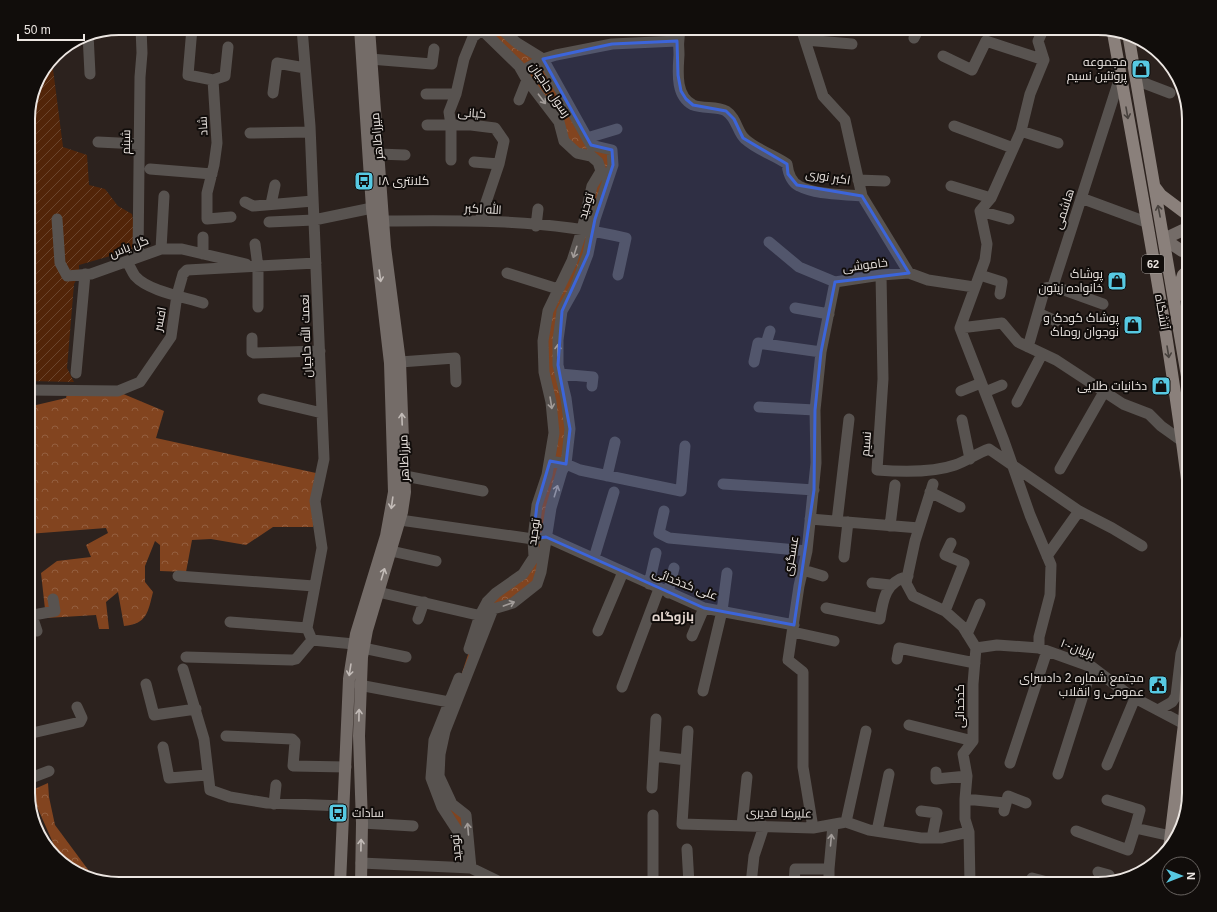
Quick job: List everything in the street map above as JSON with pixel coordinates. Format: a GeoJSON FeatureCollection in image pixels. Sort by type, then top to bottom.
{"type":"FeatureCollection","features":[{"type":"Feature","properties":{"kind":"main road","name":"میرزاطاهر"},"geometry":{"type":"LineString","coordinates":[[360,35],[372,208],[390,363],[394,492],[386,536],[359,646],[362,822],[361,877]]}},
{"type":"Feature","properties":{"kind":"main road","name":"میرزاطاهر"},"geometry":{"type":"LineString","coordinates":[[340,877],[349,679],[391,551],[400,520],[405,492],[400,362],[383,221],[369,35]]}},
{"type":"Feature","properties":{"kind":"main road","name":"آتشگاه"},"geometry":{"type":"LineString","coordinates":[[1114,37],[1182,441]]}},
{"type":"Feature","properties":{"kind":"main road","name":"آتشگاه"},"geometry":{"type":"LineString","coordinates":[[1130,41],[1182,349]]}},
{"type":"Feature","properties":{"kind":"main road"},"geometry":{"type":"LineString","coordinates":[[1154,185],[1161,195],[1182,211]]}},
{"type":"Feature","properties":{"kind":"main road"},"geometry":{"type":"LineString","coordinates":[[1149,240],[1164,239],[1182,230]]}},
{"type":"Feature","properties":{"kind":"main road"},"geometry":{"type":"LineString","coordinates":[[1164,239],[1182,251]]}},
{"type":"Feature","properties":{"kind":"main road"},"geometry":{"type":"LineString","coordinates":[[1174,304],[1177,288],[1182,277]]}},
{"type":"Feature","properties":{"kind":"main road"},"geometry":{"type":"LineString","coordinates":[[1171,835],[1182,741]]}},
{"type":"Feature","properties":{"kind":"main road"},"geometry":{"type":"LineString","coordinates":[[342,822],[353,819],[362,822]]}},
{"type":"Feature","properties":{"kind":"street","name":"شبنم"},"geometry":{"type":"LineString","coordinates":[[138,256],[141,35]]}},
{"type":"Feature","properties":{"kind":"street"},"geometry":{"type":"LineString","coordinates":[[191,35],[188,75],[213,80],[226,76],[228,47]]}},
{"type":"Feature","properties":{"kind":"street","name":"نعمت الله حاجیان"},"geometry":{"type":"LineString","coordinates":[[303,35],[314,201],[324,459],[315,501],[322,548],[314,586],[308,628],[312,640]]}},
{"type":"Feature","properties":{"kind":"street","name":"کیانی"},"geometry":{"type":"LineString","coordinates":[[475,35],[464,59],[456,94],[449,112],[451,125],[471,125],[495,128],[504,141],[499,164],[480,220]]}},
{"type":"Feature","properties":{"kind":"street","name":"رسول حاجیان"},"geometry":{"type":"LineString","coordinates":[[488,35],[524,76],[559,122],[564,141],[577,153],[591,156],[598,162]]}},
{"type":"Feature","properties":{"kind":"street"},"geometry":{"type":"LineString","coordinates":[[499,46],[502,35]]}},
{"type":"Feature","properties":{"kind":"street","name":"رسول حاجیان"},"geometry":{"type":"LineString","coordinates":[[509,35],[543,59],[591,145],[612,150]]}},
{"type":"Feature","properties":{"kind":"street","name":"اکبر نوری"},"geometry":{"type":"LineString","coordinates":[[679,35],[677,41],[679,52],[678,75],[681,91],[686,99],[693,105],[726,111],[734,119],[743,138],[787,164],[788,174],[797,185],[814,190],[862,196]]}},
{"type":"Feature","properties":{"kind":"street"},"geometry":{"type":"LineString","coordinates":[[803,35],[823,96],[845,120],[862,196],[909,273]]}},
{"type":"Feature","properties":{"kind":"street"},"geometry":{"type":"LineString","coordinates":[[980,211],[991,198],[1012,148],[1021,131],[1030,94],[1044,60],[1038,41],[1041,35]]}},
{"type":"Feature","properties":{"kind":"street"},"geometry":{"type":"LineString","coordinates":[[805,40],[852,44]]}},
{"type":"Feature","properties":{"kind":"street"},"geometry":{"type":"LineString","coordinates":[[88,41],[90,74]]}},
{"type":"Feature","properties":{"kind":"street"},"geometry":{"type":"LineString","coordinates":[[519,100],[524,76],[543,59],[612,44],[677,41]]}},
{"type":"Feature","properties":{"kind":"street"},"geometry":{"type":"LineString","coordinates":[[943,56],[972,70],[986,41],[1044,60]]}},
{"type":"Feature","properties":{"kind":"street"},"geometry":{"type":"LineString","coordinates":[[370,59],[432,64],[434,49]]}},
{"type":"Feature","properties":{"kind":"street"},"geometry":{"type":"LineString","coordinates":[[273,93],[277,63],[305,68]]}},
{"type":"Feature","properties":{"kind":"street","name":"هاشمی"},"geometry":{"type":"LineString","coordinates":[[1028,347],[1046,288],[1053,286],[1121,74]]}},
{"type":"Feature","properties":{"kind":"street","name":"شاد"},"geometry":{"type":"LineString","coordinates":[[213,80],[217,143],[207,193],[207,219],[231,217]]}},
{"type":"Feature","properties":{"kind":"street"},"geometry":{"type":"LineString","coordinates":[[1136,80],[1170,92]]}},
{"type":"Feature","properties":{"kind":"street"},"geometry":{"type":"LineString","coordinates":[[426,94],[456,94]]}},
{"type":"Feature","properties":{"kind":"street"},"geometry":{"type":"LineString","coordinates":[[427,125],[451,125],[452,160]]}},
{"type":"Feature","properties":{"kind":"street"},"geometry":{"type":"LineString","coordinates":[[954,126],[1012,148]]}},
{"type":"Feature","properties":{"kind":"street"},"geometry":{"type":"LineString","coordinates":[[587,138],[617,129]]}},
{"type":"Feature","properties":{"kind":"street"},"geometry":{"type":"LineString","coordinates":[[1021,131],[1058,143]]}},
{"type":"Feature","properties":{"kind":"street"},"geometry":{"type":"LineString","coordinates":[[250,133],[310,132]]}},
{"type":"Feature","properties":{"kind":"street"},"geometry":{"type":"LineString","coordinates":[[98,142],[139,144]]}},
{"type":"Feature","properties":{"kind":"street","name":"توحید"},"geometry":{"type":"LineString","coordinates":[[471,868],[464,857],[458,830],[435,777],[434,740],[453,703],[474,637],[496,593],[523,574],[534,557],[537,505],[547,475],[554,433],[551,402],[544,372],[543,341],[548,311],[587,230],[613,165],[612,150]]}},
{"type":"Feature","properties":{"kind":"street"},"geometry":{"type":"LineString","coordinates":[[378,154],[405,155]]}},
{"type":"Feature","properties":{"kind":"street"},"geometry":{"type":"LineString","coordinates":[[474,162],[499,164]]}},
{"type":"Feature","properties":{"kind":"street","name":"توحید"},"geometry":{"type":"LineString","coordinates":[[485,617],[494,609],[514,603],[537,584],[542,566],[551,508],[562,471],[566,464],[570,429],[558,365],[558,340],[562,311],[578,280],[588,254],[587,230],[592,186],[601,171],[598,162]]}},
{"type":"Feature","properties":{"kind":"street"},"geometry":{"type":"LineString","coordinates":[[150,169],[212,174]]}},
{"type":"Feature","properties":{"kind":"street"},"geometry":{"type":"LineString","coordinates":[[858,180],[885,181]]}},
{"type":"Feature","properties":{"kind":"street"},"geometry":{"type":"LineString","coordinates":[[271,204],[275,185]]}},
{"type":"Feature","properties":{"kind":"street"},"geometry":{"type":"LineString","coordinates":[[951,186],[991,198]]}},
{"type":"Feature","properties":{"kind":"street"},"geometry":{"type":"LineString","coordinates":[[161,249],[164,196]]}},
{"type":"Feature","properties":{"kind":"street"},"geometry":{"type":"LineString","coordinates":[[1081,198],[1146,222]]}},
{"type":"Feature","properties":{"kind":"street"},"geometry":{"type":"LineString","coordinates":[[245,202],[253,206],[314,201]]}},
{"type":"Feature","properties":{"kind":"street"},"geometry":{"type":"LineString","coordinates":[[269,222],[314,220],[372,208]]}},
{"type":"Feature","properties":{"kind":"street"},"geometry":{"type":"LineString","coordinates":[[536,226],[538,209]]}},
{"type":"Feature","properties":{"kind":"street"},"geometry":{"type":"LineString","coordinates":[[980,211],[1010,219]]}},
{"type":"Feature","properties":{"kind":"street"},"geometry":{"type":"LineString","coordinates":[[980,211],[987,244],[985,260],[960,328],[1051,565],[1050,595],[1039,636],[1043,650],[1010,763]]}},
{"type":"Feature","properties":{"kind":"street","name":"گل یاس"},"geometry":{"type":"LineString","coordinates":[[57,219],[60,263],[67,276],[85,274],[127,262],[138,256],[161,249],[182,249],[258,267]]}},
{"type":"Feature","properties":{"kind":"street","name":"الله اکبر"},"geometry":{"type":"LineString","coordinates":[[383,221],[480,220],[587,230],[626,238],[618,274]]}},
{"type":"Feature","properties":{"kind":"street"},"geometry":{"type":"LineString","coordinates":[[203,237],[203,254]]}},
{"type":"Feature","properties":{"kind":"street","name":"خاموشی"},"geometry":{"type":"LineString","coordinates":[[769,242],[799,267],[835,282],[881,275],[909,273],[928,280],[974,287]]}},
{"type":"Feature","properties":{"kind":"street"},"geometry":{"type":"LineString","coordinates":[[255,244],[258,267],[258,307]]}},
{"type":"Feature","properties":{"kind":"street"},"geometry":{"type":"LineString","coordinates":[[127,262],[135,276],[141,281],[160,290],[203,303]]}},
{"type":"Feature","properties":{"kind":"street","name":"افسر"},"geometry":{"type":"LineString","coordinates":[[35,390],[118,390],[140,382],[171,336],[177,295],[183,274],[187,270],[316,263]]}},
{"type":"Feature","properties":{"kind":"street"},"geometry":{"type":"LineString","coordinates":[[507,273],[558,289]]}},
{"type":"Feature","properties":{"kind":"street"},"geometry":{"type":"LineString","coordinates":[[76,373],[85,274]]}},
{"type":"Feature","properties":{"kind":"street","name":"نسیم"},"geometry":{"type":"LineString","coordinates":[[881,275],[883,379],[877,470],[897,472],[954,466],[970,459],[979,452],[989,449],[1012,465]]}},
{"type":"Feature","properties":{"kind":"street"},"geometry":{"type":"LineString","coordinates":[[980,275],[1002,282],[1000,294]]}},
{"type":"Feature","properties":{"kind":"street"},"geometry":{"type":"LineString","coordinates":[[564,276],[578,280]]}},
{"type":"Feature","properties":{"kind":"street","name":"عسگری"},"geometry":{"type":"LineString","coordinates":[[812,828],[803,767],[803,672],[788,660],[807,551],[816,463],[815,410],[821,352],[835,282]]}},
{"type":"Feature","properties":{"kind":"street"},"geometry":{"type":"LineString","coordinates":[[1053,286],[1103,304]]}},
{"type":"Feature","properties":{"kind":"street"},"geometry":{"type":"LineString","coordinates":[[1174,304],[1182,308]]}},
{"type":"Feature","properties":{"kind":"street"},"geometry":{"type":"LineString","coordinates":[[795,308],[829,314]]}},
{"type":"Feature","properties":{"kind":"street"},"geometry":{"type":"LineString","coordinates":[[1038,313],[1056,321]]}},
{"type":"Feature","properties":{"kind":"street"},"geometry":{"type":"LineString","coordinates":[[960,328],[1002,323],[1018,342],[1056,360],[1123,404],[1149,414],[1161,426],[1182,441]]}},
{"type":"Feature","properties":{"kind":"street"},"geometry":{"type":"LineString","coordinates":[[766,344],[770,332]]}},
{"type":"Feature","properties":{"kind":"street"},"geometry":{"type":"LineString","coordinates":[[252,338],[252,352],[254,353],[320,351]]}},
{"type":"Feature","properties":{"kind":"street"},"geometry":{"type":"LineString","coordinates":[[754,362],[758,343],[821,352]]}},
{"type":"Feature","properties":{"kind":"street"},"geometry":{"type":"LineString","coordinates":[[1017,402],[1042,354]]}},
{"type":"Feature","properties":{"kind":"street"},"geometry":{"type":"LineString","coordinates":[[400,362],[455,358],[456,382]]}},
{"type":"Feature","properties":{"kind":"street"},"geometry":{"type":"LineString","coordinates":[[560,374],[593,377],[592,386]]}},
{"type":"Feature","properties":{"kind":"street"},"geometry":{"type":"LineString","coordinates":[[961,391],[1002,384]]}},
{"type":"Feature","properties":{"kind":"street"},"geometry":{"type":"LineString","coordinates":[[1060,469],[1104,392]]}},
{"type":"Feature","properties":{"kind":"street"},"geometry":{"type":"LineString","coordinates":[[263,399],[322,413]]}},
{"type":"Feature","properties":{"kind":"street"},"geometry":{"type":"LineString","coordinates":[[759,407],[815,410]]}},
{"type":"Feature","properties":{"kind":"street"},"geometry":{"type":"LineString","coordinates":[[844,557],[842,522],[849,419]]}},
{"type":"Feature","properties":{"kind":"street"},"geometry":{"type":"LineString","coordinates":[[962,420],[970,459]]}},
{"type":"Feature","properties":{"kind":"street"},"geometry":{"type":"LineString","coordinates":[[607,476],[615,442]]}},
{"type":"Feature","properties":{"kind":"street"},"geometry":{"type":"LineString","coordinates":[[550,461],[566,464],[580,470],[681,491],[685,446]]}},
{"type":"Feature","properties":{"kind":"street"},"geometry":{"type":"LineString","coordinates":[[1012,465],[1079,511],[1142,546]]}},
{"type":"Feature","properties":{"kind":"street"},"geometry":{"type":"LineString","coordinates":[[405,476],[483,491]]}},
{"type":"Feature","properties":{"kind":"street"},"geometry":{"type":"LineString","coordinates":[[724,484],[814,490]]}},
{"type":"Feature","properties":{"kind":"street"},"geometry":{"type":"LineString","coordinates":[[890,526],[895,485]]}},
{"type":"Feature","properties":{"kind":"street"},"geometry":{"type":"LineString","coordinates":[[960,507],[932,488],[919,528],[906,583],[913,596],[945,611],[963,627],[976,648]]}},
{"type":"Feature","properties":{"kind":"street"},"geometry":{"type":"LineString","coordinates":[[594,558],[614,492]]}},
{"type":"Feature","properties":{"kind":"street"},"geometry":{"type":"LineString","coordinates":[[664,511],[659,533],[669,538],[807,551]]}},
{"type":"Feature","properties":{"kind":"street"},"geometry":{"type":"LineString","coordinates":[[1047,556],[1079,511]]}},
{"type":"Feature","properties":{"kind":"street"},"geometry":{"type":"LineString","coordinates":[[810,519],[919,528]]}},
{"type":"Feature","properties":{"kind":"street"},"geometry":{"type":"LineString","coordinates":[[400,520],[534,539],[546,537]]}},
{"type":"Feature","properties":{"kind":"street","name":"علی کدخدائی"},"geometry":{"type":"LineString","coordinates":[[546,537],[704,608],[794,629]]}},
{"type":"Feature","properties":{"kind":"street"},"geometry":{"type":"LineString","coordinates":[[945,611],[964,563],[945,555],[950,543]]}},
{"type":"Feature","properties":{"kind":"street"},"geometry":{"type":"LineString","coordinates":[[391,551],[436,561]]}},
{"type":"Feature","properties":{"kind":"street"},"geometry":{"type":"LineString","coordinates":[[656,553],[658,588]]}},
{"type":"Feature","properties":{"kind":"street"},"geometry":{"type":"LineString","coordinates":[[622,687],[658,588],[674,568]]}},
{"type":"Feature","properties":{"kind":"street"},"geometry":{"type":"LineString","coordinates":[[803,570],[823,576]]}},
{"type":"Feature","properties":{"kind":"street"},"geometry":{"type":"LineString","coordinates":[[598,631],[623,572]]}},
{"type":"Feature","properties":{"kind":"street"},"geometry":{"type":"LineString","coordinates":[[703,691],[722,611],[727,572]]}},
{"type":"Feature","properties":{"kind":"street"},"geometry":{"type":"LineString","coordinates":[[178,576],[314,586]]}},
{"type":"Feature","properties":{"kind":"street"},"geometry":{"type":"LineString","coordinates":[[826,608],[880,619],[882,607],[890,585],[897,579],[908,576]]}},
{"type":"Feature","properties":{"kind":"street"},"geometry":{"type":"LineString","coordinates":[[872,584],[890,585]]}},
{"type":"Feature","properties":{"kind":"street"},"geometry":{"type":"LineString","coordinates":[[378,592],[485,617]]}},
{"type":"Feature","properties":{"kind":"street"},"geometry":{"type":"LineString","coordinates":[[35,615],[55,611],[53,599]]}},
{"type":"Feature","properties":{"kind":"street"},"geometry":{"type":"LineString","coordinates":[[418,619],[424,602]]}},
{"type":"Feature","properties":{"kind":"street"},"geometry":{"type":"LineString","coordinates":[[967,634],[980,604]]}},
{"type":"Feature","properties":{"kind":"street"},"geometry":{"type":"LineString","coordinates":[[692,636],[704,608]]}},
{"type":"Feature","properties":{"kind":"street"},"geometry":{"type":"LineString","coordinates":[[230,622],[308,628]]}},
{"type":"Feature","properties":{"kind":"street"},"geometry":{"type":"LineString","coordinates":[[35,627],[37,631]]}},
{"type":"Feature","properties":{"kind":"street"},"geometry":{"type":"LineString","coordinates":[[794,629],[834,640]]}},
{"type":"Feature","properties":{"kind":"street"},"geometry":{"type":"LineString","coordinates":[[186,657],[292,660],[296,659],[312,640],[359,646],[406,657]]}},
{"type":"Feature","properties":{"kind":"street","name":"۱۰-برلیان"},"geometry":{"type":"LineString","coordinates":[[976,648],[997,645],[1043,650],[1092,668],[1129,695],[1182,723]]}},
{"type":"Feature","properties":{"kind":"street"},"geometry":{"type":"LineString","coordinates":[[897,659],[899,648],[975,663]]}},
{"type":"Feature","properties":{"kind":"street","name":"کدخدائی"},"geometry":{"type":"LineString","coordinates":[[970,877],[969,832],[965,819],[967,776],[963,754],[973,741],[973,684],[976,648]]}},
{"type":"Feature","properties":{"kind":"street"},"geometry":{"type":"LineString","coordinates":[[1158,710],[1172,702],[1176,696],[1182,651]]}},
{"type":"Feature","properties":{"kind":"street"},"geometry":{"type":"LineString","coordinates":[[1058,774],[1092,668]]}},
{"type":"Feature","properties":{"kind":"street"},"geometry":{"type":"LineString","coordinates":[[183,670],[204,739],[210,790],[230,796],[274,804],[344,806]]}},
{"type":"Feature","properties":{"kind":"street"},"geometry":{"type":"LineString","coordinates":[[146,684],[154,716],[196,709]]}},
{"type":"Feature","properties":{"kind":"street"},"geometry":{"type":"LineString","coordinates":[[360,685],[453,703]]}},
{"type":"Feature","properties":{"kind":"street"},"geometry":{"type":"LineString","coordinates":[[1107,765],[1135,698]]}},
{"type":"Feature","properties":{"kind":"street"},"geometry":{"type":"LineString","coordinates":[[35,732],[80,722],[82,718],[77,707]]}},
{"type":"Feature","properties":{"kind":"street"},"geometry":{"type":"LineString","coordinates":[[652,788],[656,719]]}},
{"type":"Feature","properties":{"kind":"street"},"geometry":{"type":"LineString","coordinates":[[909,725],[973,741]]}},
{"type":"Feature","properties":{"kind":"street"},"geometry":{"type":"LineString","coordinates":[[654,756],[686,760],[688,730]]}},
{"type":"Feature","properties":{"kind":"street"},"geometry":{"type":"LineString","coordinates":[[846,822],[866,731]]}},
{"type":"Feature","properties":{"kind":"street"},"geometry":{"type":"LineString","coordinates":[[226,736],[294,740],[293,766],[346,767]]}},
{"type":"Feature","properties":{"kind":"street"},"geometry":{"type":"LineString","coordinates":[[163,747],[169,778],[207,774]]}},
{"type":"Feature","properties":{"kind":"street","name":"علیرضا قدیری"},"geometry":{"type":"LineString","coordinates":[[686,760],[682,824],[812,828],[846,822],[857,827],[877,831],[932,838],[941,838],[969,832]]}},
{"type":"Feature","properties":{"kind":"street"},"geometry":{"type":"LineString","coordinates":[[35,776],[49,771]]}},
{"type":"Feature","properties":{"kind":"street"},"geometry":{"type":"LineString","coordinates":[[936,772],[936,779],[967,776]]}},
{"type":"Feature","properties":{"kind":"street"},"geometry":{"type":"LineString","coordinates":[[877,831],[888,774]]}},
{"type":"Feature","properties":{"kind":"street"},"geometry":{"type":"LineString","coordinates":[[742,825],[747,777]]}},
{"type":"Feature","properties":{"kind":"street"},"geometry":{"type":"LineString","coordinates":[[274,804],[276,786]]}},
{"type":"Feature","properties":{"kind":"street"},"geometry":{"type":"LineString","coordinates":[[965,799],[1005,807],[1008,796],[1026,803]]}},
{"type":"Feature","properties":{"kind":"street"},"geometry":{"type":"LineString","coordinates":[[1076,831],[1128,850],[1140,810],[1107,800]]}},
{"type":"Feature","properties":{"kind":"street","name":"توحید"},"geometry":{"type":"LineString","coordinates":[[447,805],[466,815],[471,868]]}},
{"type":"Feature","properties":{"kind":"street"},"geometry":{"type":"LineString","coordinates":[[921,811],[937,813],[932,838]]}},
{"type":"Feature","properties":{"kind":"street"},"geometry":{"type":"LineString","coordinates":[[653,815],[653,877]]}},
{"type":"Feature","properties":{"kind":"street"},"geometry":{"type":"LineString","coordinates":[[362,822],[413,826]]}},
{"type":"Feature","properties":{"kind":"street"},"geometry":{"type":"LineString","coordinates":[[829,877],[833,824]]}},
{"type":"Feature","properties":{"kind":"street"},"geometry":{"type":"LineString","coordinates":[[752,877],[754,856],[764,826]]}},
{"type":"Feature","properties":{"kind":"street"},"geometry":{"type":"LineString","coordinates":[[1135,828],[1170,836]]}},
{"type":"Feature","properties":{"kind":"street"},"geometry":{"type":"LineString","coordinates":[[687,849],[689,877]]}},
{"type":"Feature","properties":{"kind":"street"},"geometry":{"type":"LineString","coordinates":[[361,863],[471,868],[490,877]]}},
{"type":"Feature","properties":{"kind":"street"},"geometry":{"type":"LineString","coordinates":[[794,877],[795,869],[829,869]]}},
{"type":"Feature","properties":{"kind":"street"},"geometry":{"type":"LineString","coordinates":[[1098,872],[1109,876]]}},
{"type":"Feature","properties":{"kind":"highlighted area"},"geometry":{"type":"Polygon","coordinates":[[[677,41],[678,75],[681,91],[686,99],[693,105],[726,111],[734,119],[743,138],[787,164],[788,174],[797,185],[862,196],[909,273],[835,282],[821,352],[815,410],[814,490],[794,625],[704,608],[546,537],[533,539],[537,505],[550,461],[566,464],[570,429],[558,365],[562,311],[588,254],[595,219],[613,165],[612,150],[591,145],[543,59],[612,44],[677,41]]]}},
{"type":"Feature","properties":{"kind":"green space"},"geometry":{"type":"Polygon","coordinates":[[[489,35],[506,35],[516,44],[541,59],[590,146],[610,153],[610,164],[588,249],[578,279],[562,310],[557,335],[557,365],[568,428],[565,462],[551,503],[536,582],[513,601],[493,608],[473,654],[440,746],[438,756],[439,781],[444,792],[464,815],[469,862],[465,856],[460,831],[443,807],[432,778],[435,740],[458,685],[481,615],[497,594],[525,575],[536,557],[535,538],[538,505],[548,475],[556,434],[546,371],[544,341],[549,311],[573,262],[583,231],[593,187],[602,172],[597,158],[577,152],[565,139],[561,122],[517,61],[489,35]]]}},
{"type":"Feature","properties":{"kind":"green space"},"geometry":{"type":"Polygon","coordinates":[[[121,393],[164,411],[156,438],[316,473],[313,527],[273,527],[246,545],[211,539],[192,540],[186,572],[160,571],[160,545],[155,541],[145,566],[145,582],[153,592],[148,611],[138,623],[124,626],[118,592],[106,602],[109,629],[99,629],[96,615],[46,618],[41,573],[57,561],[91,557],[86,545],[108,533],[106,528],[35,533],[35,405],[66,398],[67,394],[121,393]]]}},
{"type":"Feature","properties":{"kind":"green space"},"geometry":{"type":"Polygon","coordinates":[[[48,783],[49,797],[55,825],[90,872],[72,863],[55,846],[36,805],[35,789],[48,783]]]}},
{"type":"Feature","properties":{"kind":"shaded area"},"geometry":{"type":"Polygon","coordinates":[[[51,69],[53,69],[63,147],[87,155],[89,185],[105,189],[118,206],[132,214],[138,248],[79,265],[79,275],[74,284],[67,368],[74,382],[35,381],[35,114],[41,87],[51,69]]]}},
{"type":"Feature","properties":{"kind":"place","name":"مجموعه پروتئین نسیم"},"geometry":{"type":"Point","coordinates":[1141,69]}},
{"type":"Feature","properties":{"kind":"place","name":"کلانتری ۱۸"},"geometry":{"type":"Point","coordinates":[364,181]}},
{"type":"Feature","properties":{"kind":"place","name":"پوشاک خانواده زیتون"},"geometry":{"type":"Point","coordinates":[1117,281]}},
{"type":"Feature","properties":{"kind":"place","name":"پوشاک کودک و نوجوان روماک"},"geometry":{"type":"Point","coordinates":[1133,325]}},
{"type":"Feature","properties":{"kind":"place","name":"دخانیات طلایی"},"geometry":{"type":"Point","coordinates":[1161,386]}},
{"type":"Feature","properties":{"kind":"place","name":"مجتمع شماره 2 دادسرای عمومی و انقلاب"},"geometry":{"type":"Point","coordinates":[1158,685]}},
{"type":"Feature","properties":{"kind":"place","name":"سادات"},"geometry":{"type":"Point","coordinates":[338,813]}},
{"type":"Feature","properties":{"kind":"district","name":"بازوگاه"},"geometry":{"type":"Point","coordinates":[673,616]}}]}
